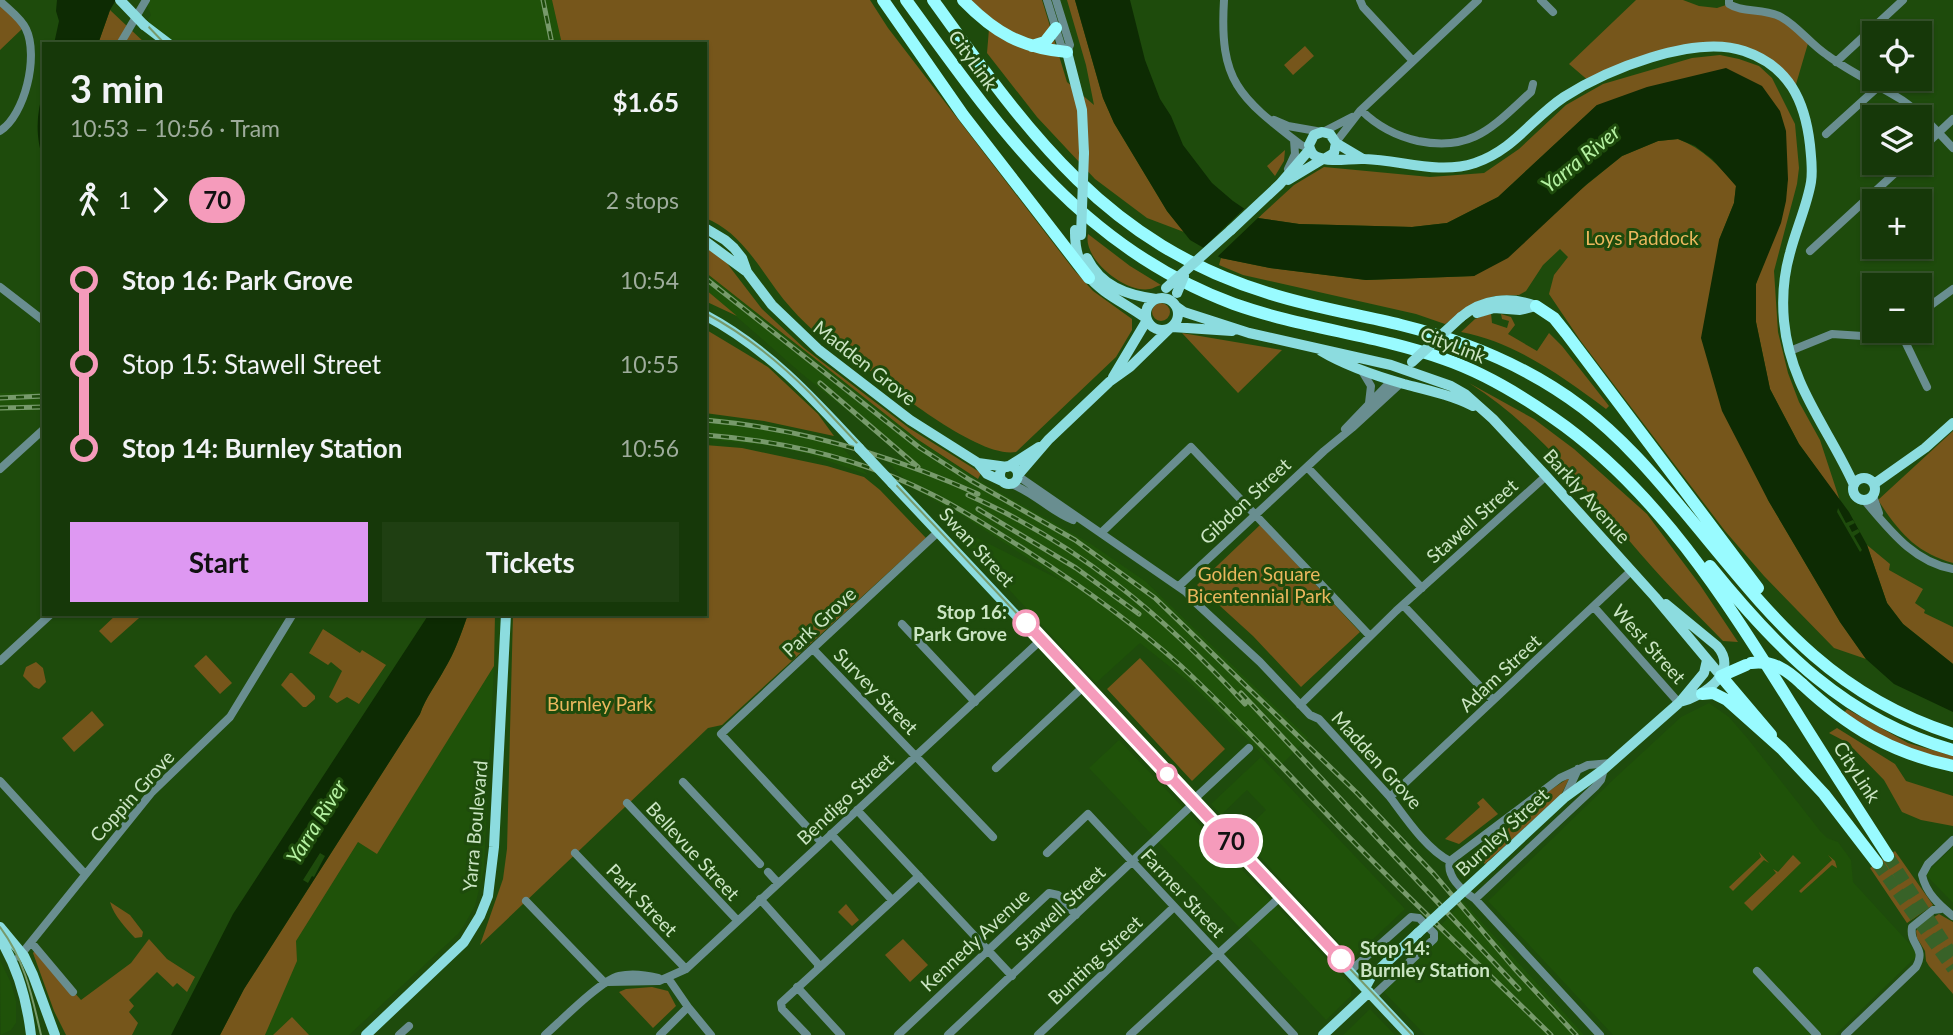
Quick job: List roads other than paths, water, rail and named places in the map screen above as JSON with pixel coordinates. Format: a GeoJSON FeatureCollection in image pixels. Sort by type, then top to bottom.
{"type":"FeatureCollection","features":[{"type":"Feature","properties":{"kind":"highway"},"geometry":{"type":"LineString","coordinates":[[883,0],[963,115],[1090,278]]}},
{"type":"Feature","properties":{"kind":"highway","name":"CityLink"},"geometry":{"type":"LineString","coordinates":[[906,0],[993,120],[1027,158],[1094,223],[1148,263],[1196,288],[1237,305],[1447,360],[1550,415],[1601,455],[1639,492],[1725,600],[1882,860],[1782,749]]}},
{"type":"Feature","properties":{"kind":"highway","name":"CityLink"},"geometry":{"type":"LineString","coordinates":[[933,0],[1021,120],[1052,156],[1114,213],[1167,249],[1231,281],[1293,300],[1457,341],[1513,364],[1548,384],[1584,408],[1628,448],[1798,643],[1834,674],[1881,704],[1911,719],[1953,734]]}},
{"type":"Feature","properties":{"kind":"highway"},"geometry":{"type":"LineString","coordinates":[[963,0],[993,26],[1028,46],[1067,52]]}},
{"type":"Feature","properties":{"kind":"highway"},"geometry":{"type":"LineString","coordinates":[[1028,46],[1045,42],[1056,28]]}},
{"type":"Feature","properties":{"kind":"highway"},"geometry":{"type":"LineString","coordinates":[[1536,306],[1553,318],[1566,333],[1670,468],[1798,643]]}},
{"type":"Feature","properties":{"kind":"highway"},"geometry":{"type":"LineString","coordinates":[[1447,360],[1495,374],[1516,385],[1592,436],[1643,485],[1751,616],[1797,663],[1864,712],[1902,732],[1953,750]]}},
{"type":"Feature","properties":{"kind":"highway"},"geometry":{"type":"LineString","coordinates":[[1782,749],[1723,670],[1749,664],[1765,663],[1777,666],[1863,733],[1900,750],[1953,766]]}},
{"type":"Feature","properties":{"kind":"highway"},"geometry":{"type":"LineString","coordinates":[[1702,694],[1713,693],[1727,700],[1782,749]]}},
{"type":"Feature","properties":{"kind":"main road"},"geometry":{"type":"LineString","coordinates":[[120,0],[144,25],[166,42]]}},
{"type":"Feature","properties":{"kind":"main road"},"geometry":{"type":"LineString","coordinates":[[144,25],[156,42]]}},
{"type":"Feature","properties":{"kind":"main road"},"geometry":{"type":"LineString","coordinates":[[1310,148],[1313,155],[1324,159],[1363,159],[1428,167],[1473,164],[1500,152],[1562,99],[1613,71],[1697,48],[1724,47],[1744,51],[1768,63],[1788,81],[1800,100],[1806,118],[1812,179],[1786,267],[1784,320],[1796,374],[1810,407],[1857,482],[1855,495],[1870,493],[1925,449],[1953,422]]}},
{"type":"Feature","properties":{"kind":"main road"},"geometry":{"type":"LineString","coordinates":[[1067,52],[1082,110],[1078,254],[1090,278],[1103,292],[1147,319],[1156,328],[1249,333]]}},
{"type":"Feature","properties":{"kind":"main road"},"geometry":{"type":"LineString","coordinates":[[1109,382],[1147,319],[1147,309],[1156,299],[1171,291],[1185,274],[1274,189],[1310,148],[1312,137],[1322,132],[1330,134],[1336,142],[1363,159]]}},
{"type":"Feature","properties":{"kind":"main road"},"geometry":{"type":"LineString","coordinates":[[1274,189],[1334,153],[1336,142]]}},
{"type":"Feature","properties":{"kind":"main road","name":"Madden Grove"},"geometry":{"type":"LineString","coordinates":[[707,229],[734,248],[742,258],[747,272]]}},
{"type":"Feature","properties":{"kind":"main road"},"geometry":{"type":"LineString","coordinates":[[1078,233],[1093,269],[1105,282],[1124,292],[1168,299],[1188,313],[1249,333],[1319,350]]}},
{"type":"Feature","properties":{"kind":"main road","name":"Madden Grove"},"geometry":{"type":"LineString","coordinates":[[707,242],[747,272],[781,315],[812,343],[909,420],[978,463],[987,474],[1011,475]]}},
{"type":"Feature","properties":{"kind":"main road"},"geometry":{"type":"LineString","coordinates":[[1011,475],[1171,327],[1178,318],[1171,291]]}},
{"type":"Feature","properties":{"kind":"main road","name":"Gibdon Street"},"geometry":{"type":"LineString","coordinates":[[1397,382],[1464,318],[1518,300],[1536,306]]}},
{"type":"Feature","properties":{"kind":"main road","name":"Swan Street"},"geometry":{"type":"LineString","coordinates":[[707,316],[768,356],[809,394],[1409,1035]]}},
{"type":"Feature","properties":{"kind":"main road","name":"Barkly Avenue"},"geometry":{"type":"LineString","coordinates":[[1319,350],[1412,367],[1461,391],[1493,419],[1546,476],[1705,654],[1707,660]]}},
{"type":"Feature","properties":{"kind":"main road","name":"Barkly Avenue"},"geometry":{"type":"LineString","coordinates":[[1319,350],[1361,370],[1457,399],[1493,419]]}},
{"type":"Feature","properties":{"kind":"main road"},"geometry":{"type":"LineString","coordinates":[[1857,482],[1869,480],[1870,493]]}},
{"type":"Feature","properties":{"kind":"main road","name":"Barkly Avenue"},"geometry":{"type":"LineString","coordinates":[[1655,597],[1717,646],[1722,653],[1723,670]]}},
{"type":"Feature","properties":{"kind":"main road","name":"Yarra Boulevard"},"geometry":{"type":"LineString","coordinates":[[366,1035],[464,942],[480,916],[488,896],[495,848],[506,616]]}},
{"type":"Feature","properties":{"kind":"main road"},"geometry":{"type":"LineString","coordinates":[[1707,660],[1723,670]]}},
{"type":"Feature","properties":{"kind":"main road","name":"Burnley Street"},"geometry":{"type":"LineString","coordinates":[[1323,1035],[1369,992],[1371,977],[1418,933],[1564,798],[1608,766],[1680,702],[1705,672],[1707,660]]}},
{"type":"Feature","properties":{"kind":"main road","name":"Burnley Street"},"geometry":{"type":"LineString","coordinates":[[1680,702],[1702,694],[1723,670]]}},
{"type":"Feature","properties":{"kind":"main road"},"geometry":{"type":"LineString","coordinates":[[0,927],[22,953],[55,1035]]}},
{"type":"Feature","properties":{"kind":"main road"},"geometry":{"type":"LineString","coordinates":[[0,939],[13,963],[27,1009],[31,1035]]}},
{"type":"Feature","properties":{"kind":"street"},"geometry":{"type":"LineString","coordinates":[[121,42],[146,0]]}},
{"type":"Feature","properties":{"kind":"street"},"geometry":{"type":"LineString","coordinates":[[1047,0],[1061,45],[1067,52],[1070,45],[1056,0]]}},
{"type":"Feature","properties":{"kind":"street"},"geometry":{"type":"LineString","coordinates":[[1224,0],[1222,36],[1229,70],[1243,94],[1265,116],[1294,140],[1310,148]]}},
{"type":"Feature","properties":{"kind":"street"},"geometry":{"type":"LineString","coordinates":[[1360,0],[1363,7],[1413,61]]}},
{"type":"Feature","properties":{"kind":"street"},"geometry":{"type":"LineString","coordinates":[[1336,142],[1361,111],[1478,0]]}},
{"type":"Feature","properties":{"kind":"street"},"geometry":{"type":"LineString","coordinates":[[1541,0],[1553,12]]}},
{"type":"Feature","properties":{"kind":"street"},"geometry":{"type":"LineString","coordinates":[[1836,62],[1903,0]]}},
{"type":"Feature","properties":{"kind":"street"},"geometry":{"type":"LineString","coordinates":[[0,1],[26,27],[32,55],[19,109],[9,124],[0,131]]}},
{"type":"Feature","properties":{"kind":"street"},"geometry":{"type":"LineString","coordinates":[[1729,2],[1733,7],[1759,9],[1776,14],[1836,62],[1862,77]]}},
{"type":"Feature","properties":{"kind":"street"},"geometry":{"type":"LineString","coordinates":[[1361,111],[1380,126],[1410,139],[1457,144],[1494,125],[1531,92],[1533,84]]}},
{"type":"Feature","properties":{"kind":"street"},"geometry":{"type":"LineString","coordinates":[[1826,134],[1874,91]]}},
{"type":"Feature","properties":{"kind":"street"},"geometry":{"type":"LineString","coordinates":[[1885,91],[1909,105],[1953,148]]}},
{"type":"Feature","properties":{"kind":"street"},"geometry":{"type":"LineString","coordinates":[[1265,116],[1288,126],[1322,132],[1361,111]]}},
{"type":"Feature","properties":{"kind":"street"},"geometry":{"type":"LineString","coordinates":[[1932,139],[1953,120]]}},
{"type":"Feature","properties":{"kind":"street"},"geometry":{"type":"LineString","coordinates":[[1274,189],[1294,158],[1294,140]]}},
{"type":"Feature","properties":{"kind":"street"},"geometry":{"type":"LineString","coordinates":[[1810,251],[1893,175]]}},
{"type":"Feature","properties":{"kind":"street"},"geometry":{"type":"LineString","coordinates":[[0,287],[42,319]]}},
{"type":"Feature","properties":{"kind":"street"},"geometry":{"type":"LineString","coordinates":[[1932,304],[1953,289]]}},
{"type":"Feature","properties":{"kind":"street"},"geometry":{"type":"LineString","coordinates":[[1790,351],[1832,334],[1862,336]]}},
{"type":"Feature","properties":{"kind":"street"},"geometry":{"type":"LineString","coordinates":[[1906,343],[1927,387]]}},
{"type":"Feature","properties":{"kind":"street"},"geometry":{"type":"LineString","coordinates":[[1361,370],[1371,386],[1369,403]]}},
{"type":"Feature","properties":{"kind":"street","name":"Gibdon Street"},"geometry":{"type":"LineString","coordinates":[[1334,442],[1369,403],[1397,382]]}},
{"type":"Feature","properties":{"kind":"street","name":"Gibdon Street"},"geometry":{"type":"LineString","coordinates":[[1179,586],[1352,428],[1397,382]]}},
{"type":"Feature","properties":{"kind":"street"},"geometry":{"type":"LineString","coordinates":[[0,469],[42,431]]}},
{"type":"Feature","properties":{"kind":"street"},"geometry":{"type":"LineString","coordinates":[[1101,533],[1191,447],[1370,636]]}},
{"type":"Feature","properties":{"kind":"street"},"geometry":{"type":"LineString","coordinates":[[1307,467],[1422,588]]}},
{"type":"Feature","properties":{"kind":"street","name":"Madden Grove"},"geometry":{"type":"LineString","coordinates":[[1011,475],[1027,491],[1060,514],[1101,533],[1179,586],[1243,645],[1310,715],[1322,723],[1391,797],[1399,811],[1433,848],[1450,861],[1448,867],[1451,874],[1600,1035]]}},
{"type":"Feature","properties":{"kind":"street","name":"Stawell Street"},"geometry":{"type":"LineString","coordinates":[[1300,705],[1403,605],[1546,476]]}},
{"type":"Feature","properties":{"kind":"street"},"geometry":{"type":"LineString","coordinates":[[1870,493],[1883,521],[1905,546],[1920,557],[1953,569]]}},
{"type":"Feature","properties":{"kind":"street","name":"Park Grove"},"geometry":{"type":"LineString","coordinates":[[822,843],[721,734],[938,532]]}},
{"type":"Feature","properties":{"kind":"street","name":"Adam Street"},"geometry":{"type":"LineString","coordinates":[[1391,797],[1631,571]]}},
{"type":"Feature","properties":{"kind":"street"},"geometry":{"type":"LineString","coordinates":[[1403,605],[1493,700]]}},
{"type":"Feature","properties":{"kind":"street","name":"West Street"},"geometry":{"type":"LineString","coordinates":[[1594,607],[1680,702]]}},
{"type":"Feature","properties":{"kind":"street"},"geometry":{"type":"LineString","coordinates":[[0,661],[49,616]]}},
{"type":"Feature","properties":{"kind":"street","name":"Coppin Grove"},"geometry":{"type":"LineString","coordinates":[[13,963],[152,792],[230,717],[292,616]]}},
{"type":"Feature","properties":{"kind":"street"},"geometry":{"type":"LineString","coordinates":[[902,624],[975,702]]}},
{"type":"Feature","properties":{"kind":"street","name":"Bendigo Street"},"geometry":{"type":"LineString","coordinates":[[606,983],[650,982],[668,978],[686,969],[1041,640]]}},
{"type":"Feature","properties":{"kind":"street","name":"Survey Street"},"geometry":{"type":"LineString","coordinates":[[813,649],[993,837]]}},
{"type":"Feature","properties":{"kind":"street"},"geometry":{"type":"LineString","coordinates":[[996,768],[1083,687]]}},
{"type":"Feature","properties":{"kind":"street","name":"Stawell Street"},"geometry":{"type":"LineString","coordinates":[[948,1035],[1249,748]]}},
{"type":"Feature","properties":{"kind":"street","name":"Burnley Street"},"geometry":{"type":"LineString","coordinates":[[1450,861],[1556,780],[1590,764],[1608,766],[1596,786],[1475,900]]}},
{"type":"Feature","properties":{"kind":"street"},"geometry":{"type":"LineString","coordinates":[[1564,798],[1579,769]]}},
{"type":"Feature","properties":{"kind":"street"},"geometry":{"type":"LineString","coordinates":[[0,781],[85,874]]}},
{"type":"Feature","properties":{"kind":"street"},"geometry":{"type":"LineString","coordinates":[[683,782],[760,864]]}},
{"type":"Feature","properties":{"kind":"street","name":"Bellevue Street"},"geometry":{"type":"LineString","coordinates":[[627,803],[737,920]]}},
{"type":"Feature","properties":{"kind":"street"},"geometry":{"type":"LineString","coordinates":[[857,810],[1012,976]]}},
{"type":"Feature","properties":{"kind":"street","name":"Farmer Street"},"geometry":{"type":"LineString","coordinates":[[1047,853],[1088,814],[1294,1035]]}},
{"type":"Feature","properties":{"kind":"street"},"geometry":{"type":"LineString","coordinates":[[831,834],[892,900]]}},
{"type":"Feature","properties":{"kind":"street"},"geometry":{"type":"LineString","coordinates":[[1953,840],[1928,864],[1922,875],[1924,883],[1941,909],[1953,916]]}},
{"type":"Feature","properties":{"kind":"street","name":"Park Street"},"geometry":{"type":"LineString","coordinates":[[575,853],[686,969]]}},
{"type":"Feature","properties":{"kind":"street"},"geometry":{"type":"LineString","coordinates":[[768,872],[778,883]]}},
{"type":"Feature","properties":{"kind":"street"},"geometry":{"type":"LineString","coordinates":[[807,1035],[782,1009],[780,1003],[919,876]]}},
{"type":"Feature","properties":{"kind":"street","name":"Kennedy Avenue"},"geometry":{"type":"LineString","coordinates":[[898,1035],[1049,893],[1058,895],[1076,915]]}},
{"type":"Feature","properties":{"kind":"street"},"geometry":{"type":"LineString","coordinates":[[1130,1035],[1280,897]]}},
{"type":"Feature","properties":{"kind":"street"},"geometry":{"type":"LineString","coordinates":[[760,899],[816,960],[818,968]]}},
{"type":"Feature","properties":{"kind":"street"},"geometry":{"type":"LineString","coordinates":[[526,901],[606,983],[545,1035]]}},
{"type":"Feature","properties":{"kind":"street","name":"Bunting Street"},"geometry":{"type":"LineString","coordinates":[[1038,1035],[1174,908]]}},
{"type":"Feature","properties":{"kind":"street"},"geometry":{"type":"LineString","coordinates":[[1845,1035],[1916,967],[1921,956],[1912,937],[1912,928],[1933,910],[1941,909]]}},
{"type":"Feature","properties":{"kind":"street","name":"Burnley Street"},"geometry":{"type":"LineString","coordinates":[[1350,971],[1410,917],[1419,918],[1434,933],[1434,939],[1369,992]]}},
{"type":"Feature","properties":{"kind":"street"},"geometry":{"type":"LineString","coordinates":[[31,942],[73,992]]}},
{"type":"Feature","properties":{"kind":"street"},"geometry":{"type":"LineString","coordinates":[[1757,971],[1817,1035]]}},
{"type":"Feature","properties":{"kind":"street"},"geometry":{"type":"LineString","coordinates":[[668,978],[711,1035]]}},
{"type":"Feature","properties":{"kind":"street"},"geometry":{"type":"LineString","coordinates":[[797,987],[841,1035]]}},
{"type":"Feature","properties":{"kind":"street"},"geometry":{"type":"LineString","coordinates":[[660,1035],[688,1007]]}},
{"type":"Feature","properties":{"kind":"street"},"geometry":{"type":"LineString","coordinates":[[400,1035],[409,1026]]}},
{"type":"Feature","properties":{"kind":"water"},"geometry":{"type":"Polygon","coordinates":[[[57,0],[116,0],[99,42],[54,42],[59,21],[57,0]]]}},
{"type":"Feature","properties":{"kind":"water","name":"Yarra River"},"geometry":{"type":"Polygon","coordinates":[[[1075,0],[1130,0],[1145,60],[1160,99],[1171,116],[1183,145],[1212,183],[1233,201],[1258,218],[1299,224],[1412,227],[1447,223],[1498,197],[1597,105],[1647,87],[1726,68],[1762,86],[1780,111],[1786,131],[1788,179],[1781,223],[1756,284],[1756,322],[1770,389],[1799,444],[1849,512],[1867,545],[1887,603],[1903,624],[1953,664],[1953,712],[1894,684],[1866,659],[1840,622],[1768,500],[1722,411],[1701,338],[1719,240],[1734,203],[1736,186],[1712,159],[1695,146],[1678,139],[1658,141],[1622,156],[1587,184],[1508,258],[1474,276],[1366,280],[1270,268],[1221,258],[1190,240],[1167,211],[1114,123],[1103,98],[1075,0]]]}},
{"type":"Feature","properties":{"kind":"water"},"geometry":{"type":"Polygon","coordinates":[[[42,97],[42,154],[39,144],[39,107],[42,97]]]}},
{"type":"Feature","properties":{"kind":"water","name":"Yarra River"},"geometry":{"type":"Polygon","coordinates":[[[428,616],[467,616],[458,643],[420,714],[244,989],[220,1035],[171,1035],[233,914],[428,616]]]}},
{"type":"Feature","properties":{"kind":"tunnel"},"geometry":{"type":"LineString","coordinates":[[1888,856],[1953,956]]}},
{"type":"Feature","properties":{"kind":"tunnel"},"geometry":{"type":"LineString","coordinates":[[1877,863],[1953,969]]}},
{"type":"Feature","properties":{"kind":"tram line"},"geometry":{"type":"LineString","coordinates":[[123,0],[163,42]]}},
{"type":"Feature","properties":{"kind":"tram line"},"geometry":{"type":"LineString","coordinates":[[707,314],[760,349],[810,393],[1412,1035]]}},
{"type":"Feature","properties":{"kind":"tram line","name":"70"},"geometry":{"type":"LineString","coordinates":[[1026,623],[1341,959]]}},
{"type":"Feature","properties":{"kind":"tram line"},"geometry":{"type":"LineString","coordinates":[[0,927],[22,965],[41,1035]]}},
{"type":"Feature","properties":{"kind":"railway"},"geometry":{"type":"LineString","coordinates":[[543,0],[552,42]]}},
{"type":"Feature","properties":{"kind":"railway"},"geometry":{"type":"LineString","coordinates":[[707,280],[920,448],[1075,540],[1155,598],[1357,793],[1434,874],[1514,968],[1576,1035]]}},
{"type":"Feature","properties":{"kind":"railway"},"geometry":{"type":"LineString","coordinates":[[820,383],[918,467]]}},
{"type":"Feature","properties":{"kind":"railway"},"geometry":{"type":"LineString","coordinates":[[0,398],[42,396]]}},
{"type":"Feature","properties":{"kind":"railway"},"geometry":{"type":"LineString","coordinates":[[0,408],[42,407]]}},
{"type":"Feature","properties":{"kind":"railway"},"geometry":{"type":"LineString","coordinates":[[707,420],[775,430],[844,446],[913,468],[978,494]]}},
{"type":"Feature","properties":{"kind":"railway"},"geometry":{"type":"LineString","coordinates":[[707,435],[821,453],[904,481],[967,514],[1087,591],[1144,635],[1202,686],[1370,859],[1551,1035]]}},
{"type":"Feature","properties":{"kind":"railway"},"geometry":{"type":"LineString","coordinates":[[968,495],[1046,536],[1117,585],[1183,641],[1245,704]]}},
{"type":"Feature","properties":{"kind":"railway"},"geometry":{"type":"LineString","coordinates":[[978,509],[1076,568],[1139,614]]}},
{"type":"Feature","properties":{"kind":"railway"},"geometry":{"type":"LineString","coordinates":[[1241,693],[1519,989]]}},
{"type":"Feature","properties":{"kind":"place","name":"Stop 16: Park Grove"},"geometry":{"type":"Point","coordinates":[1026,623]}},
{"type":"Feature","properties":{"kind":"place","name":"Stop 14: Burnley Station"},"geometry":{"type":"Point","coordinates":[1341,959]}},
{"type":"Feature","properties":{"kind":"park label","name":"Loys Paddock"},"geometry":{"type":"Point","coordinates":[1642,238]}},
{"type":"Feature","properties":{"kind":"park label","name":"Golden Square Bicentennial Park"},"geometry":{"type":"Point","coordinates":[1259,585]}},
{"type":"Feature","properties":{"kind":"park label","name":"Burnley Park"},"geometry":{"type":"Point","coordinates":[600,704]}}]}
